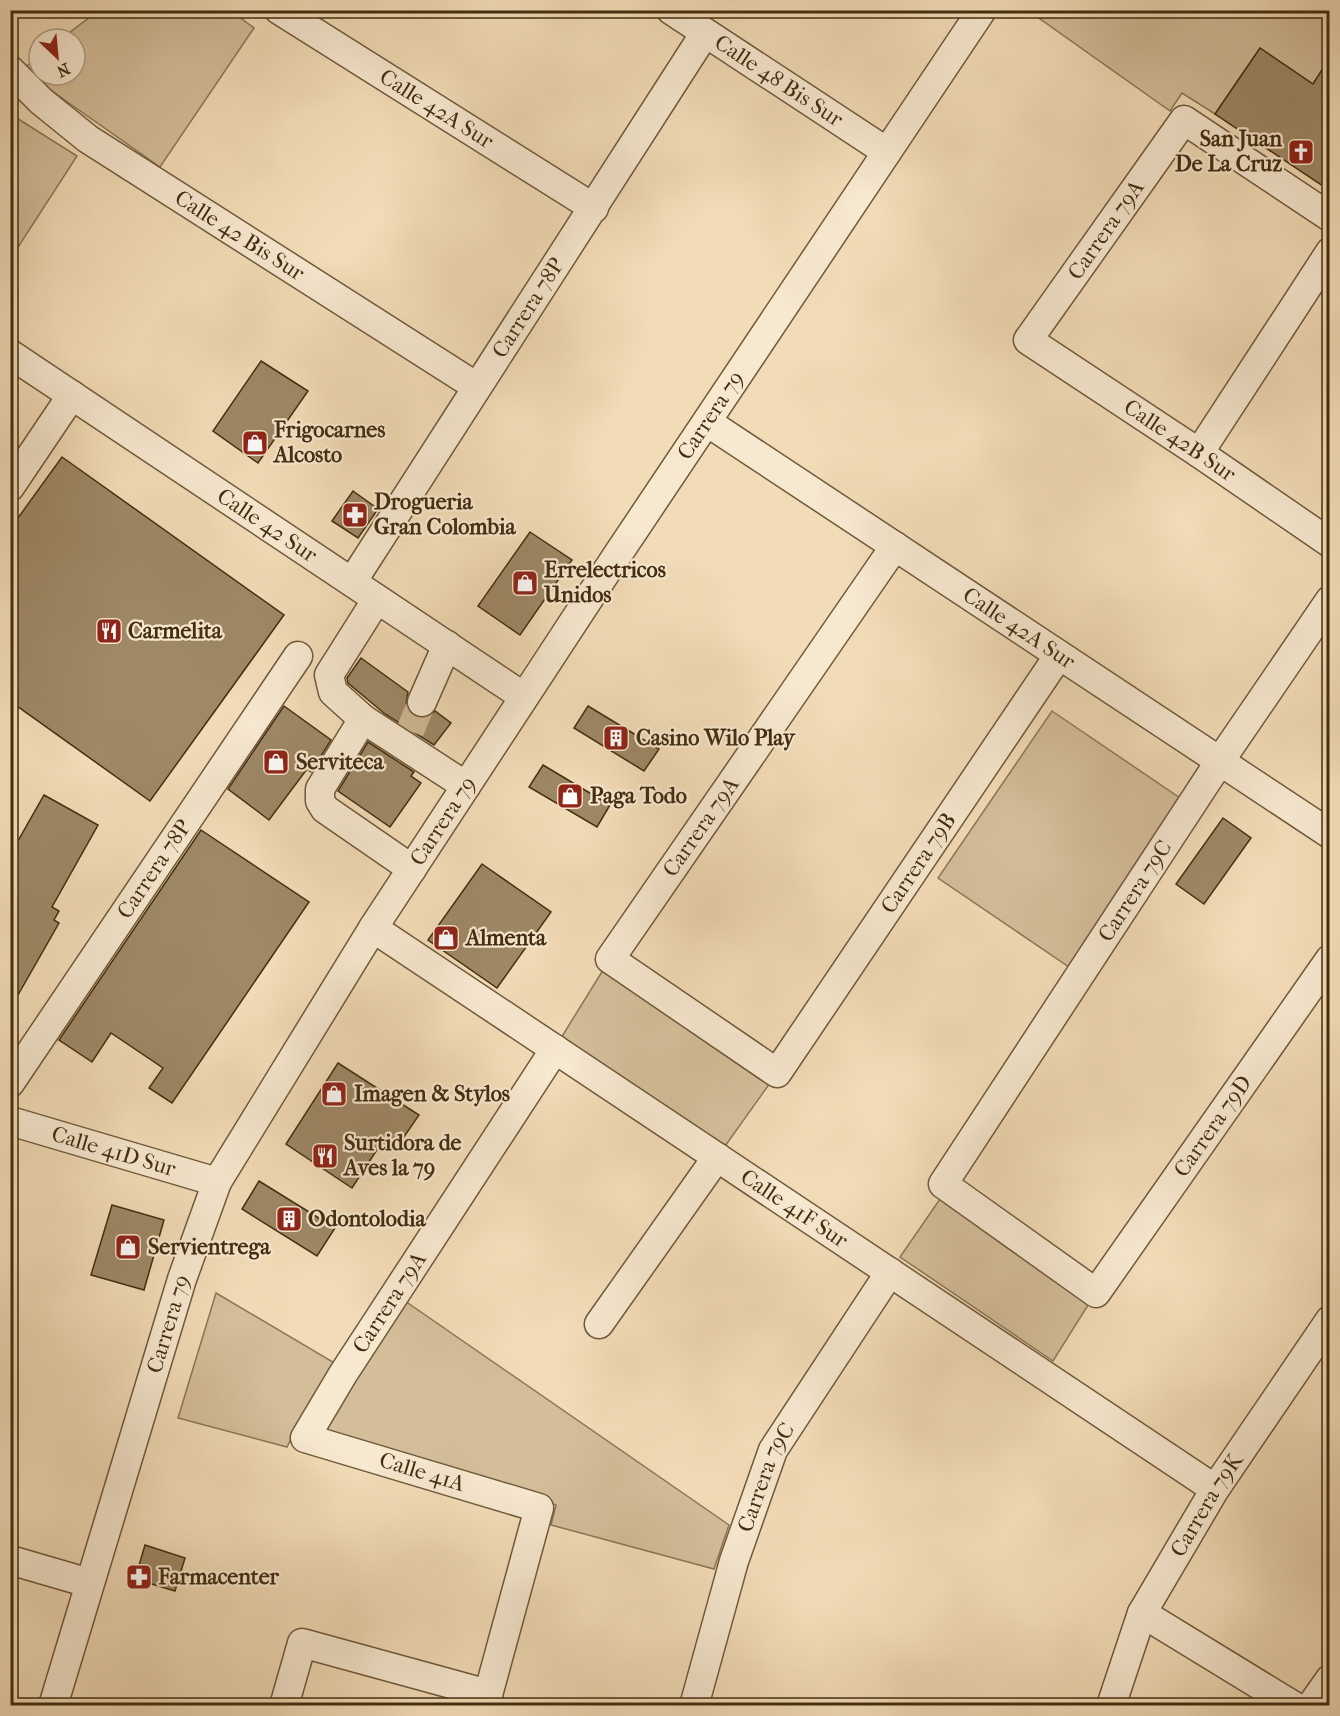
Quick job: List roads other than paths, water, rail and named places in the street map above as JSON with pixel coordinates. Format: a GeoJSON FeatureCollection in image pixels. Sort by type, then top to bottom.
{"type":"FeatureCollection","features":[{"type":"Feature","properties":{"kind":"street","name":"Calle 42A Sur"},"geometry":{"type":"LineString","coordinates":[[279,10],[594,208]]}},
{"type":"Feature","properties":{"kind":"street","name":"Calle 48 Bis Sur"},"geometry":{"type":"LineString","coordinates":[[670,10],[887,152]]}},
{"type":"Feature","properties":{"kind":"street","name":"Carrera 79"},"geometry":{"type":"LineString","coordinates":[[53,1706],[182,1279],[217,1182],[373,928],[524,697],[982,10]]}},
{"type":"Feature","properties":{"kind":"street","name":"Carrera 78P"},"geometry":{"type":"LineString","coordinates":[[352,582],[705,33]]}},
{"type":"Feature","properties":{"kind":"street","name":"Calle 42 Bis Sur"},"geometry":{"type":"LineString","coordinates":[[10,70],[33,94],[88,139],[477,387]]}},
{"type":"Feature","properties":{"kind":"street","name":"Carrera 79A"},"geometry":{"type":"LineString","coordinates":[[1028,340],[1184,120],[1329,217]]}},
{"type":"Feature","properties":{"kind":"street"},"geometry":{"type":"LineString","coordinates":[[1199,453],[1329,252]]}},
{"type":"Feature","properties":{"kind":"street","name":"Calle 42B Sur"},"geometry":{"type":"LineString","coordinates":[[1028,340],[1199,453],[1329,543]]}},
{"type":"Feature","properties":{"kind":"street","name":"Calle 42 Sur"},"geometry":{"type":"LineString","coordinates":[[10,354],[524,697]]}},
{"type":"Feature","properties":{"kind":"street"},"geometry":{"type":"LineString","coordinates":[[10,487],[72,395]]}},
{"type":"Feature","properties":{"kind":"street","name":"Calle 42A Sur"},"geometry":{"type":"LineString","coordinates":[[707,422],[1329,834]]}},
{"type":"Feature","properties":{"kind":"street","name":"Carrera 79A"},"geometry":{"type":"LineString","coordinates":[[777,1073],[610,959],[896,546]]}},
{"type":"Feature","properties":{"kind":"street"},"geometry":{"type":"LineString","coordinates":[[377,599],[329,675],[329,685],[333,692],[363,719],[407,739],[466,786]]}},
{"type":"Feature","properties":{"kind":"street","name":"Carrera 79C"},"geometry":{"type":"LineString","coordinates":[[1096,1293],[943,1184],[1220,761],[1329,600]]}},
{"type":"Feature","properties":{"kind":"street"},"geometry":{"type":"LineString","coordinates":[[422,702],[447,645]]}},
{"type":"Feature","properties":{"kind":"street","name":"Carrera 79B"},"geometry":{"type":"LineString","coordinates":[[777,1073],[1059,655]]}},
{"type":"Feature","properties":{"kind":"street","name":"Carrera 78P"},"geometry":{"type":"LineString","coordinates":[[10,1083],[298,656]]}},
{"type":"Feature","properties":{"kind":"street"},"geometry":{"type":"LineString","coordinates":[[363,719],[320,789],[320,801],[325,809],[412,869]]}},
{"type":"Feature","properties":{"kind":"street","name":"Calle 41F Sur"},"geometry":{"type":"LineString","coordinates":[[373,928],[1215,1489]]}},
{"type":"Feature","properties":{"kind":"street","name":"Carrera 79D"},"geometry":{"type":"LineString","coordinates":[[1096,1293],[1329,959]]}},
{"type":"Feature","properties":{"kind":"street","name":"Carrera 79A"},"geometry":{"type":"LineString","coordinates":[[305,1438],[343,1374],[555,1049]]}},
{"type":"Feature","properties":{"kind":"street","name":"Calle 41D Sur"},"geometry":{"type":"LineString","coordinates":[[10,1121],[217,1182]]}},
{"type":"Feature","properties":{"kind":"street"},"geometry":{"type":"LineString","coordinates":[[599,1324],[717,1157]]}},
{"type":"Feature","properties":{"kind":"street","name":"Carrera 79C"},"geometry":{"type":"LineString","coordinates":[[694,1706],[734,1561],[773,1450],[890,1272]]}},
{"type":"Feature","properties":{"kind":"street","name":"Carrera 79K"},"geometry":{"type":"LineString","coordinates":[[1111,1706],[1142,1613],[1215,1489],[1329,1320]]}},
{"type":"Feature","properties":{"kind":"street","name":"Calle 41A"},"geometry":{"type":"LineString","coordinates":[[305,1438],[539,1508],[486,1700]]}},
{"type":"Feature","properties":{"kind":"street"},"geometry":{"type":"LineString","coordinates":[[10,1560],[89,1583]]}},
{"type":"Feature","properties":{"kind":"street"},"geometry":{"type":"LineString","coordinates":[[1142,1613],[1294,1706]]}},
{"type":"Feature","properties":{"kind":"street"},"geometry":{"type":"LineString","coordinates":[[284,1706],[302,1643],[486,1700]]}},
{"type":"Feature","properties":{"kind":"street"},"geometry":{"type":"LineString","coordinates":[[1311,1706],[1329,1679]]}},
{"type":"Feature","properties":{"kind":"tunnel"},"geometry":{"type":"LineString","coordinates":[[410,731],[422,702]]}},
{"type":"Feature","properties":{"kind":"place","name":"San Juan De La Cruz"},"geometry":{"type":"Point","coordinates":[1301,152]}},
{"type":"Feature","properties":{"kind":"place","name":"Frigocarnes Alcosto"},"geometry":{"type":"Point","coordinates":[255,443]}},
{"type":"Feature","properties":{"kind":"place","name":"Drogueria Gran Colombia"},"geometry":{"type":"Point","coordinates":[355,515]}},
{"type":"Feature","properties":{"kind":"place","name":"Errelectricos Unidos"},"geometry":{"type":"Point","coordinates":[525,583]}},
{"type":"Feature","properties":{"kind":"place","name":"Carmelita"},"geometry":{"type":"Point","coordinates":[109,631]}},
{"type":"Feature","properties":{"kind":"place","name":"Casino Wilo Play"},"geometry":{"type":"Point","coordinates":[616,738]}},
{"type":"Feature","properties":{"kind":"place","name":"Serviteca"},"geometry":{"type":"Point","coordinates":[276,762]}},
{"type":"Feature","properties":{"kind":"place","name":"Paga Todo"},"geometry":{"type":"Point","coordinates":[570,796]}},
{"type":"Feature","properties":{"kind":"place","name":"Almenta"},"geometry":{"type":"Point","coordinates":[446,938]}},
{"type":"Feature","properties":{"kind":"place","name":"Imagen & Stylos"},"geometry":{"type":"Point","coordinates":[334,1094]}},
{"type":"Feature","properties":{"kind":"place","name":"Surtidora de Aves la 79"},"geometry":{"type":"Point","coordinates":[325,1156]}},
{"type":"Feature","properties":{"kind":"place","name":"Odontolodia"},"geometry":{"type":"Point","coordinates":[289,1219]}},
{"type":"Feature","properties":{"kind":"place","name":"Servientrega"},"geometry":{"type":"Point","coordinates":[128,1247]}},
{"type":"Feature","properties":{"kind":"place","name":"Farmacenter"},"geometry":{"type":"Point","coordinates":[139,1577]}}]}
